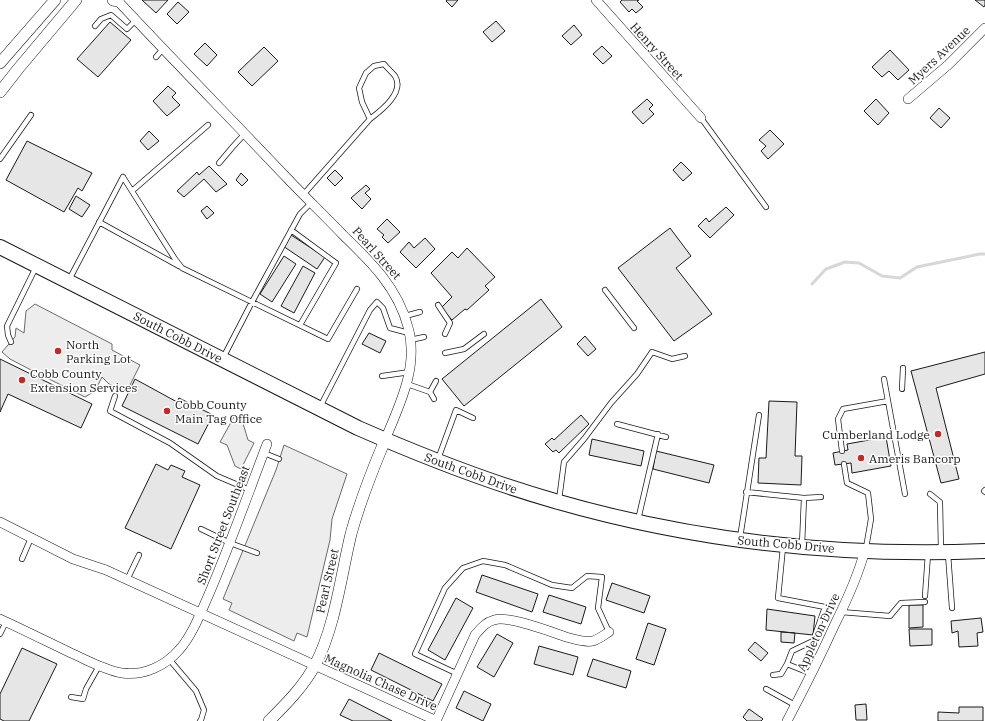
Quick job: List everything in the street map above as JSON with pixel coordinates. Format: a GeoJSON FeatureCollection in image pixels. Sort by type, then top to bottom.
{"type":"FeatureCollection","features":[{"type":"Feature","properties":{"kind":"main road","name":"South Cobb Drive"},"geometry":{"type":"LineString","coordinates":[[0,247],[222,360],[385,440],[462,471],[558,502],[684,532],[783,545],[866,550],[939,552],[985,551]]}},
{"type":"Feature","properties":{"kind":"street"},"geometry":{"type":"LineString","coordinates":[[0,63],[55,0]]}},
{"type":"Feature","properties":{"kind":"street"},"geometry":{"type":"LineString","coordinates":[[0,92],[31,52],[75,2],[86,0]]}},
{"type":"Feature","properties":{"kind":"street","name":"Pearl Street"},"geometry":{"type":"LineString","coordinates":[[116,0],[303,195],[379,271],[396,295],[405,316],[410,337],[411,361],[407,384],[358,508],[323,647],[315,666],[298,690],[269,721]]}},
{"type":"Feature","properties":{"kind":"street","name":"Henry Street"},"geometry":{"type":"LineString","coordinates":[[596,0],[701,118]]}},
{"type":"Feature","properties":{"kind":"street","name":"Myers Avenue"},"geometry":{"type":"LineString","coordinates":[[908,99],[948,65],[985,28]]}},
{"type":"Feature","properties":{"kind":"street","name":"Short Street Southeast"},"geometry":{"type":"LineString","coordinates":[[3,621],[99,666],[122,673],[150,670],[162,665],[180,650],[200,613],[230,543],[266,449]]}},
{"type":"Feature","properties":{"kind":"street","name":"Magnolia Chase Drive"},"geometry":{"type":"LineString","coordinates":[[0,522],[73,559],[106,570],[437,721]]}},
{"type":"Feature","properties":{"kind":"street","name":"Appleton Drive"},"geometry":{"type":"LineString","coordinates":[[787,721],[812,674],[841,612],[858,575],[866,550]]}},
{"type":"Feature","properties":{"kind":"street"},"geometry":{"type":"LineString","coordinates":[[437,721],[475,635],[481,627],[495,619],[509,620],[584,641],[593,641],[609,632]]}},
{"type":"Feature","properties":{"kind":"lane"},"geometry":{"type":"LineString","coordinates":[[95,26],[101,20],[111,15],[127,29],[136,20]]}},
{"type":"Feature","properties":{"kind":"lane"},"geometry":{"type":"LineString","coordinates":[[156,57],[164,49]]}},
{"type":"Feature","properties":{"kind":"lane"},"geometry":{"type":"LineString","coordinates":[[303,195],[370,119],[379,112],[397,93],[398,85],[395,76],[384,64],[374,66],[366,73],[359,88],[362,102],[370,119]]}},
{"type":"Feature","properties":{"kind":"lane"},"geometry":{"type":"LineString","coordinates":[[0,159],[31,115]]}},
{"type":"Feature","properties":{"kind":"lane"},"geometry":{"type":"LineString","coordinates":[[701,118],[766,207]]}},
{"type":"Feature","properties":{"kind":"lane"},"geometry":{"type":"LineString","coordinates":[[132,191],[208,125]]}},
{"type":"Feature","properties":{"kind":"lane"},"geometry":{"type":"LineString","coordinates":[[219,163],[235,143],[245,134]]}},
{"type":"Feature","properties":{"kind":"lane"},"geometry":{"type":"LineString","coordinates":[[68,282],[123,177],[182,268]]}},
{"type":"Feature","properties":{"kind":"lane"},"geometry":{"type":"LineString","coordinates":[[222,360],[300,214],[311,203]]}},
{"type":"Feature","properties":{"kind":"lane"},"geometry":{"type":"LineString","coordinates":[[99,222],[182,268],[328,339],[357,289]]}},
{"type":"Feature","properties":{"kind":"lane"},"geometry":{"type":"LineString","coordinates":[[291,230],[336,263],[300,325]]}},
{"type":"Feature","properties":{"kind":"lane"},"geometry":{"type":"LineString","coordinates":[[11,342],[8,338],[7,328],[36,266]]}},
{"type":"Feature","properties":{"kind":"lane"},"geometry":{"type":"LineString","coordinates":[[605,290],[634,328]]}},
{"type":"Feature","properties":{"kind":"lane"},"geometry":{"type":"LineString","coordinates":[[319,408],[370,310],[377,302],[383,308],[390,328],[410,337],[424,337]]}},
{"type":"Feature","properties":{"kind":"lane"},"geometry":{"type":"LineString","coordinates":[[438,305],[450,324],[445,334]]}},
{"type":"Feature","properties":{"kind":"lane"},"geometry":{"type":"LineString","coordinates":[[405,316],[420,312]]}},
{"type":"Feature","properties":{"kind":"lane"},"geometry":{"type":"LineString","coordinates":[[444,353],[464,350],[484,334]]}},
{"type":"Feature","properties":{"kind":"lane"},"geometry":{"type":"LineString","coordinates":[[558,502],[564,462],[584,439],[611,403],[637,374],[652,352],[672,359],[685,356]]}},
{"type":"Feature","properties":{"kind":"lane"},"geometry":{"type":"LineString","coordinates":[[902,389],[903,368]]}},
{"type":"Feature","properties":{"kind":"lane"},"geometry":{"type":"LineString","coordinates":[[382,376],[410,372]]}},
{"type":"Feature","properties":{"kind":"lane"},"geometry":{"type":"LineString","coordinates":[[884,379],[905,494]]}},
{"type":"Feature","properties":{"kind":"lane"},"geometry":{"type":"LineString","coordinates":[[430,392],[436,381]]}},
{"type":"Feature","properties":{"kind":"lane"},"geometry":{"type":"LineString","coordinates":[[407,384],[430,392],[434,399]]}},
{"type":"Feature","properties":{"kind":"lane"},"geometry":{"type":"LineString","coordinates":[[115,396],[110,411],[170,443],[217,476],[250,490]]}},
{"type":"Feature","properties":{"kind":"lane"},"geometry":{"type":"LineString","coordinates":[[842,451],[838,419],[843,409],[888,401]]}},
{"type":"Feature","properties":{"kind":"lane"},"geometry":{"type":"LineString","coordinates":[[437,461],[456,410],[473,418]]}},
{"type":"Feature","properties":{"kind":"lane"},"geometry":{"type":"LineString","coordinates":[[740,540],[746,492],[759,415]]}},
{"type":"Feature","properties":{"kind":"lane"},"geometry":{"type":"LineString","coordinates":[[617,424],[666,437]]}},
{"type":"Feature","properties":{"kind":"lane"},"geometry":{"type":"LineString","coordinates":[[637,522],[658,434]]}},
{"type":"Feature","properties":{"kind":"lane"},"geometry":{"type":"LineString","coordinates":[[266,449],[279,459]]}},
{"type":"Feature","properties":{"kind":"lane"},"geometry":{"type":"LineString","coordinates":[[844,464],[848,483],[868,493],[871,519],[866,550]]}},
{"type":"Feature","properties":{"kind":"lane"},"geometry":{"type":"LineString","coordinates":[[746,492],[804,498],[821,497]]}},
{"type":"Feature","properties":{"kind":"lane"},"geometry":{"type":"LineString","coordinates":[[930,494],[940,502],[939,552],[952,608]]}},
{"type":"Feature","properties":{"kind":"lane"},"geometry":{"type":"LineString","coordinates":[[802,547],[804,498]]}},
{"type":"Feature","properties":{"kind":"lane"},"geometry":{"type":"LineString","coordinates":[[201,529],[230,543],[257,553]]}},
{"type":"Feature","properties":{"kind":"lane"},"geometry":{"type":"LineString","coordinates":[[22,559],[31,538]]}},
{"type":"Feature","properties":{"kind":"lane"},"geometry":{"type":"LineString","coordinates":[[773,675],[781,674],[792,651],[813,642],[825,606],[778,598],[783,545]]}},
{"type":"Feature","properties":{"kind":"lane"},"geometry":{"type":"LineString","coordinates":[[925,596],[939,552]]}},
{"type":"Feature","properties":{"kind":"lane"},"geometry":{"type":"LineString","coordinates":[[127,580],[138,555]]}},
{"type":"Feature","properties":{"kind":"lane"},"geometry":{"type":"LineString","coordinates":[[458,674],[416,654],[445,588],[463,568],[483,561],[505,564],[552,585],[572,588],[587,576],[602,577],[598,608],[609,632]]}},
{"type":"Feature","properties":{"kind":"lane"},"geometry":{"type":"LineString","coordinates":[[841,612],[890,616],[901,602],[925,602]]}},
{"type":"Feature","properties":{"kind":"lane"},"geometry":{"type":"LineString","coordinates":[[0,634],[3,621]]}},
{"type":"Feature","properties":{"kind":"lane"},"geometry":{"type":"LineString","coordinates":[[169,659],[196,691],[204,710],[202,720],[200,721]]}},
{"type":"Feature","properties":{"kind":"lane"},"geometry":{"type":"LineString","coordinates":[[787,664],[812,674]]}},
{"type":"Feature","properties":{"kind":"lane"},"geometry":{"type":"LineString","coordinates":[[71,697],[83,699],[86,690],[99,666]]}},
{"type":"Feature","properties":{"kind":"lane"},"geometry":{"type":"LineString","coordinates":[[766,689],[795,705]]}},
{"type":"Feature","properties":{"kind":"shaded area","name":"North Parking Lot"},"geometry":{"type":"Polygon","coordinates":[[[35,304],[112,344],[112,350],[140,365],[127,391],[109,384],[102,377],[95,391],[85,397],[10,359],[2,352],[15,337],[16,328],[24,333],[26,311],[35,304]]]}},
{"type":"Feature","properties":{"kind":"shaded area"},"geometry":{"type":"Polygon","coordinates":[[[235,415],[242,420],[248,440],[254,443],[241,469],[235,466],[227,445],[220,442],[235,415]]]}},
{"type":"Feature","properties":{"kind":"shaded area"},"geometry":{"type":"Polygon","coordinates":[[[284,445],[347,474],[332,519],[330,540],[307,637],[297,633],[294,641],[229,610],[232,603],[223,599],[276,470],[284,445]]]}},
{"type":"Feature","properties":{"kind":"building"},"geometry":{"type":"Polygon","coordinates":[[[142,0],[168,0],[156,13],[142,0]]]}},
{"type":"Feature","properties":{"kind":"building"},"geometry":{"type":"Polygon","coordinates":[[[458,0],[452,7],[446,1],[458,0]]]}},
{"type":"Feature","properties":{"kind":"building"},"geometry":{"type":"Polygon","coordinates":[[[622,0],[639,0],[637,1],[643,7],[636,13],[632,9],[629,12],[620,2],[622,0]]]}},
{"type":"Feature","properties":{"kind":"building"},"geometry":{"type":"Polygon","coordinates":[[[975,0],[985,0],[984,7],[975,0]]]}},
{"type":"Feature","properties":{"kind":"building"},"geometry":{"type":"Polygon","coordinates":[[[178,2],[189,12],[177,24],[167,14],[178,2]]]}},
{"type":"Feature","properties":{"kind":"building"},"geometry":{"type":"Polygon","coordinates":[[[496,21],[505,31],[492,42],[483,32],[496,21]]]}},
{"type":"Feature","properties":{"kind":"building"},"geometry":{"type":"Polygon","coordinates":[[[110,22],[131,40],[98,77],[77,59],[110,22]]]}},
{"type":"Feature","properties":{"kind":"building"},"geometry":{"type":"Polygon","coordinates":[[[574,25],[582,35],[571,45],[562,36],[574,25]]]}},
{"type":"Feature","properties":{"kind":"building"},"geometry":{"type":"Polygon","coordinates":[[[205,43],[217,55],[207,66],[194,54],[205,43]]]}},
{"type":"Feature","properties":{"kind":"building"},"geometry":{"type":"Polygon","coordinates":[[[602,46],[612,56],[603,64],[593,54],[602,46]]]}},
{"type":"Feature","properties":{"kind":"building"},"geometry":{"type":"Polygon","coordinates":[[[264,47],[278,61],[252,86],[238,72],[264,47]]]}},
{"type":"Feature","properties":{"kind":"building"},"geometry":{"type":"Polygon","coordinates":[[[890,50],[909,70],[898,80],[889,71],[882,77],[872,67],[890,50]]]}},
{"type":"Feature","properties":{"kind":"building"},"geometry":{"type":"Polygon","coordinates":[[[168,86],[176,93],[172,97],[180,105],[167,116],[153,101],[168,86]]]}},
{"type":"Feature","properties":{"kind":"building"},"geometry":{"type":"Polygon","coordinates":[[[647,99],[653,105],[649,109],[654,114],[643,124],[632,112],[647,99]]]}},
{"type":"Feature","properties":{"kind":"building"},"geometry":{"type":"Polygon","coordinates":[[[876,99],[889,113],[878,125],[864,111],[876,99]]]}},
{"type":"Feature","properties":{"kind":"building"},"geometry":{"type":"Polygon","coordinates":[[[939,108],[950,118],[941,128],[930,118],[939,108]]]}},
{"type":"Feature","properties":{"kind":"building"},"geometry":{"type":"Polygon","coordinates":[[[770,130],[784,144],[768,159],[761,151],[766,146],[759,140],[770,130]]]}},
{"type":"Feature","properties":{"kind":"building"},"geometry":{"type":"Polygon","coordinates":[[[149,131],[159,141],[148,150],[140,141],[149,131]]]}},
{"type":"Feature","properties":{"kind":"building"},"geometry":{"type":"Polygon","coordinates":[[[27,141],[92,173],[82,191],[78,188],[64,212],[6,180],[27,141]]]}},
{"type":"Feature","properties":{"kind":"building"},"geometry":{"type":"Polygon","coordinates":[[[681,162],[692,173],[683,181],[673,170],[681,162]]]}},
{"type":"Feature","properties":{"kind":"building"},"geometry":{"type":"Polygon","coordinates":[[[209,166],[227,184],[216,192],[204,179],[184,197],[177,191],[197,172],[199,175],[209,166]]]}},
{"type":"Feature","properties":{"kind":"building"},"geometry":{"type":"Polygon","coordinates":[[[335,170],[343,178],[335,186],[327,178],[335,170]]]}},
{"type":"Feature","properties":{"kind":"building"},"geometry":{"type":"Polygon","coordinates":[[[241,173],[248,180],[242,186],[236,180],[241,173]]]}},
{"type":"Feature","properties":{"kind":"building"},"geometry":{"type":"Polygon","coordinates":[[[366,185],[370,189],[365,193],[371,199],[362,209],[351,198],[366,185]]]}},
{"type":"Feature","properties":{"kind":"building"},"geometry":{"type":"Polygon","coordinates":[[[76,196],[90,205],[82,217],[69,209],[76,196]]]}},
{"type":"Feature","properties":{"kind":"building"},"geometry":{"type":"Polygon","coordinates":[[[207,206],[214,213],[207,219],[201,211],[207,206]]]}},
{"type":"Feature","properties":{"kind":"building"},"geometry":{"type":"Polygon","coordinates":[[[726,207],[734,215],[710,238],[698,226],[706,218],[709,222],[726,207]]]}},
{"type":"Feature","properties":{"kind":"building"},"geometry":{"type":"Polygon","coordinates":[[[387,219],[400,232],[388,243],[382,237],[384,235],[377,229],[387,219]]]}},
{"type":"Feature","properties":{"kind":"building"},"geometry":{"type":"Polygon","coordinates":[[[670,228],[691,256],[676,268],[712,314],[674,341],[618,268],[670,228]]]}},
{"type":"Feature","properties":{"kind":"building"},"geometry":{"type":"Polygon","coordinates":[[[291,235],[325,257],[317,269],[283,246],[291,235]]]}},
{"type":"Feature","properties":{"kind":"building"},"geometry":{"type":"Polygon","coordinates":[[[425,238],[435,249],[416,268],[400,252],[409,242],[414,248],[425,238]]]}},
{"type":"Feature","properties":{"kind":"building"},"geometry":{"type":"Polygon","coordinates":[[[467,248],[495,277],[485,286],[489,290],[467,310],[465,309],[452,320],[441,308],[452,297],[431,273],[452,252],[458,258],[467,248]]]}},
{"type":"Feature","properties":{"kind":"building"},"geometry":{"type":"Polygon","coordinates":[[[284,256],[296,264],[272,302],[260,294],[284,256]]]}},
{"type":"Feature","properties":{"kind":"building"},"geometry":{"type":"Polygon","coordinates":[[[303,266],[315,273],[294,313],[281,306],[303,266]]]}},
{"type":"Feature","properties":{"kind":"building"},"geometry":{"type":"Polygon","coordinates":[[[541,299],[562,327],[464,406],[442,379],[541,299]]]}},
{"type":"Feature","properties":{"kind":"building"},"geometry":{"type":"Polygon","coordinates":[[[369,333],[386,341],[380,353],[362,344],[369,333]]]}},
{"type":"Feature","properties":{"kind":"building"},"geometry":{"type":"Polygon","coordinates":[[[585,336],[596,349],[588,356],[577,344],[585,336]]]}},
{"type":"Feature","properties":{"kind":"building","name":"Cumberland Lodge"},"geometry":{"type":"Polygon","coordinates":[[[985,352],[985,374],[936,388],[959,479],[941,483],[911,371],[985,352]]]}},
{"type":"Feature","properties":{"kind":"building","name":"Cobb County Extension Services"},"geometry":{"type":"Polygon","coordinates":[[[0,359],[92,404],[81,428],[8,394],[0,412],[0,359]]]}},
{"type":"Feature","properties":{"kind":"building","name":"Cobb County Main Tag Office"},"geometry":{"type":"Polygon","coordinates":[[[135,379],[177,402],[179,398],[213,415],[198,444],[122,406],[135,379]]]}},
{"type":"Feature","properties":{"kind":"building"},"geometry":{"type":"Polygon","coordinates":[[[769,401],[797,402],[795,456],[802,456],[801,485],[758,483],[759,458],[766,458],[769,401]]]}},
{"type":"Feature","properties":{"kind":"building"},"geometry":{"type":"Polygon","coordinates":[[[581,415],[589,424],[559,453],[556,450],[553,452],[545,444],[552,438],[554,440],[581,415]]]}},
{"type":"Feature","properties":{"kind":"building","name":"Ameris Bancorp"},"geometry":{"type":"Polygon","coordinates":[[[886,437],[891,466],[852,473],[851,463],[835,465],[833,453],[848,450],[847,444],[886,437]]]}},
{"type":"Feature","properties":{"kind":"building"},"geometry":{"type":"Polygon","coordinates":[[[592,439],[644,451],[641,466],[589,455],[592,439]]]}},
{"type":"Feature","properties":{"kind":"building"},"geometry":{"type":"Polygon","coordinates":[[[656,451],[714,465],[709,483],[653,469],[656,451]]]}},
{"type":"Feature","properties":{"kind":"building"},"geometry":{"type":"Polygon","coordinates":[[[156,464],[168,470],[171,465],[185,471],[182,477],[200,485],[171,549],[125,528],[156,464]]]}},
{"type":"Feature","properties":{"kind":"building"},"geometry":{"type":"Polygon","coordinates":[[[482,575],[538,594],[532,612],[476,592],[482,575]]]}},
{"type":"Feature","properties":{"kind":"building"},"geometry":{"type":"Polygon","coordinates":[[[612,583],[650,596],[644,613],[606,600],[612,583]]]}},
{"type":"Feature","properties":{"kind":"building"},"geometry":{"type":"Polygon","coordinates":[[[549,595],[586,607],[581,624],[543,612],[549,595]]]}},
{"type":"Feature","properties":{"kind":"building"},"geometry":{"type":"Polygon","coordinates":[[[456,598],[473,608],[445,660],[428,650],[456,598]]]}},
{"type":"Feature","properties":{"kind":"building"},"geometry":{"type":"Polygon","coordinates":[[[909,605],[923,605],[923,627],[909,628],[909,605]]]}},
{"type":"Feature","properties":{"kind":"building"},"geometry":{"type":"Polygon","coordinates":[[[767,609],[815,616],[813,635],[766,630],[767,609]]]}},
{"type":"Feature","properties":{"kind":"building"},"geometry":{"type":"Polygon","coordinates":[[[981,618],[983,632],[977,633],[978,646],[959,647],[958,631],[952,633],[951,621],[981,618]]]}},
{"type":"Feature","properties":{"kind":"building"},"geometry":{"type":"Polygon","coordinates":[[[648,623],[666,629],[654,665],[636,659],[648,623]]]}},
{"type":"Feature","properties":{"kind":"building"},"geometry":{"type":"Polygon","coordinates":[[[909,629],[932,629],[932,645],[910,646],[909,629]]]}},
{"type":"Feature","properties":{"kind":"building"},"geometry":{"type":"Polygon","coordinates":[[[781,632],[795,633],[794,643],[781,642],[781,632]]]}},
{"type":"Feature","properties":{"kind":"building"},"geometry":{"type":"Polygon","coordinates":[[[497,634],[513,643],[494,677],[477,667],[497,634]]]}},
{"type":"Feature","properties":{"kind":"building"},"geometry":{"type":"Polygon","coordinates":[[[755,642],[768,653],[761,661],[748,650],[755,642]]]}},
{"type":"Feature","properties":{"kind":"building"},"geometry":{"type":"Polygon","coordinates":[[[539,646],[578,657],[573,675],[534,664],[539,646]]]}},
{"type":"Feature","properties":{"kind":"building"},"geometry":{"type":"Polygon","coordinates":[[[22,648],[57,664],[29,721],[4,721],[0,719],[0,694],[22,648]]]}},
{"type":"Feature","properties":{"kind":"building"},"geometry":{"type":"Polygon","coordinates":[[[379,653],[442,684],[433,701],[371,670],[379,653]]]}},
{"type":"Feature","properties":{"kind":"building"},"geometry":{"type":"Polygon","coordinates":[[[593,659],[631,671],[626,688],[587,676],[593,659]]]}},
{"type":"Feature","properties":{"kind":"building"},"geometry":{"type":"Polygon","coordinates":[[[464,691],[491,704],[483,721],[456,708],[464,691]]]}},
{"type":"Feature","properties":{"kind":"building"},"geometry":{"type":"Polygon","coordinates":[[[349,699],[392,721],[353,721],[340,715],[349,699]]]}},
{"type":"Feature","properties":{"kind":"building"},"geometry":{"type":"Polygon","coordinates":[[[866,704],[867,720],[856,720],[855,705],[866,704]]]}},
{"type":"Feature","properties":{"kind":"building"},"geometry":{"type":"Polygon","coordinates":[[[959,707],[983,707],[983,721],[938,721],[938,712],[959,713],[959,707]]]}},
{"type":"Feature","properties":{"kind":"building"},"geometry":{"type":"Polygon","coordinates":[[[749,709],[763,719],[761,721],[747,721],[743,717],[749,709]]]}},
{"type":"Feature","properties":{"kind":"waterway"},"geometry":{"type":"LineString","coordinates":[[812,284],[826,269],[845,262],[859,263],[882,276],[900,278],[917,267],[985,254]]}},
{"type":"Feature","properties":{"kind":"place","name":"North Parking Lot"},"geometry":{"type":"Point","coordinates":[58,351]}},
{"type":"Feature","properties":{"kind":"place","name":"Cobb County Extension Services"},"geometry":{"type":"Point","coordinates":[22,380]}},
{"type":"Feature","properties":{"kind":"place","name":"Cobb County Main Tag Office"},"geometry":{"type":"Point","coordinates":[167,411]}},
{"type":"Feature","properties":{"kind":"place","name":"Cumberland Lodge"},"geometry":{"type":"Point","coordinates":[938,434]}},
{"type":"Feature","properties":{"kind":"place","name":"Ameris Bancorp"},"geometry":{"type":"Point","coordinates":[861,458]}}]}
